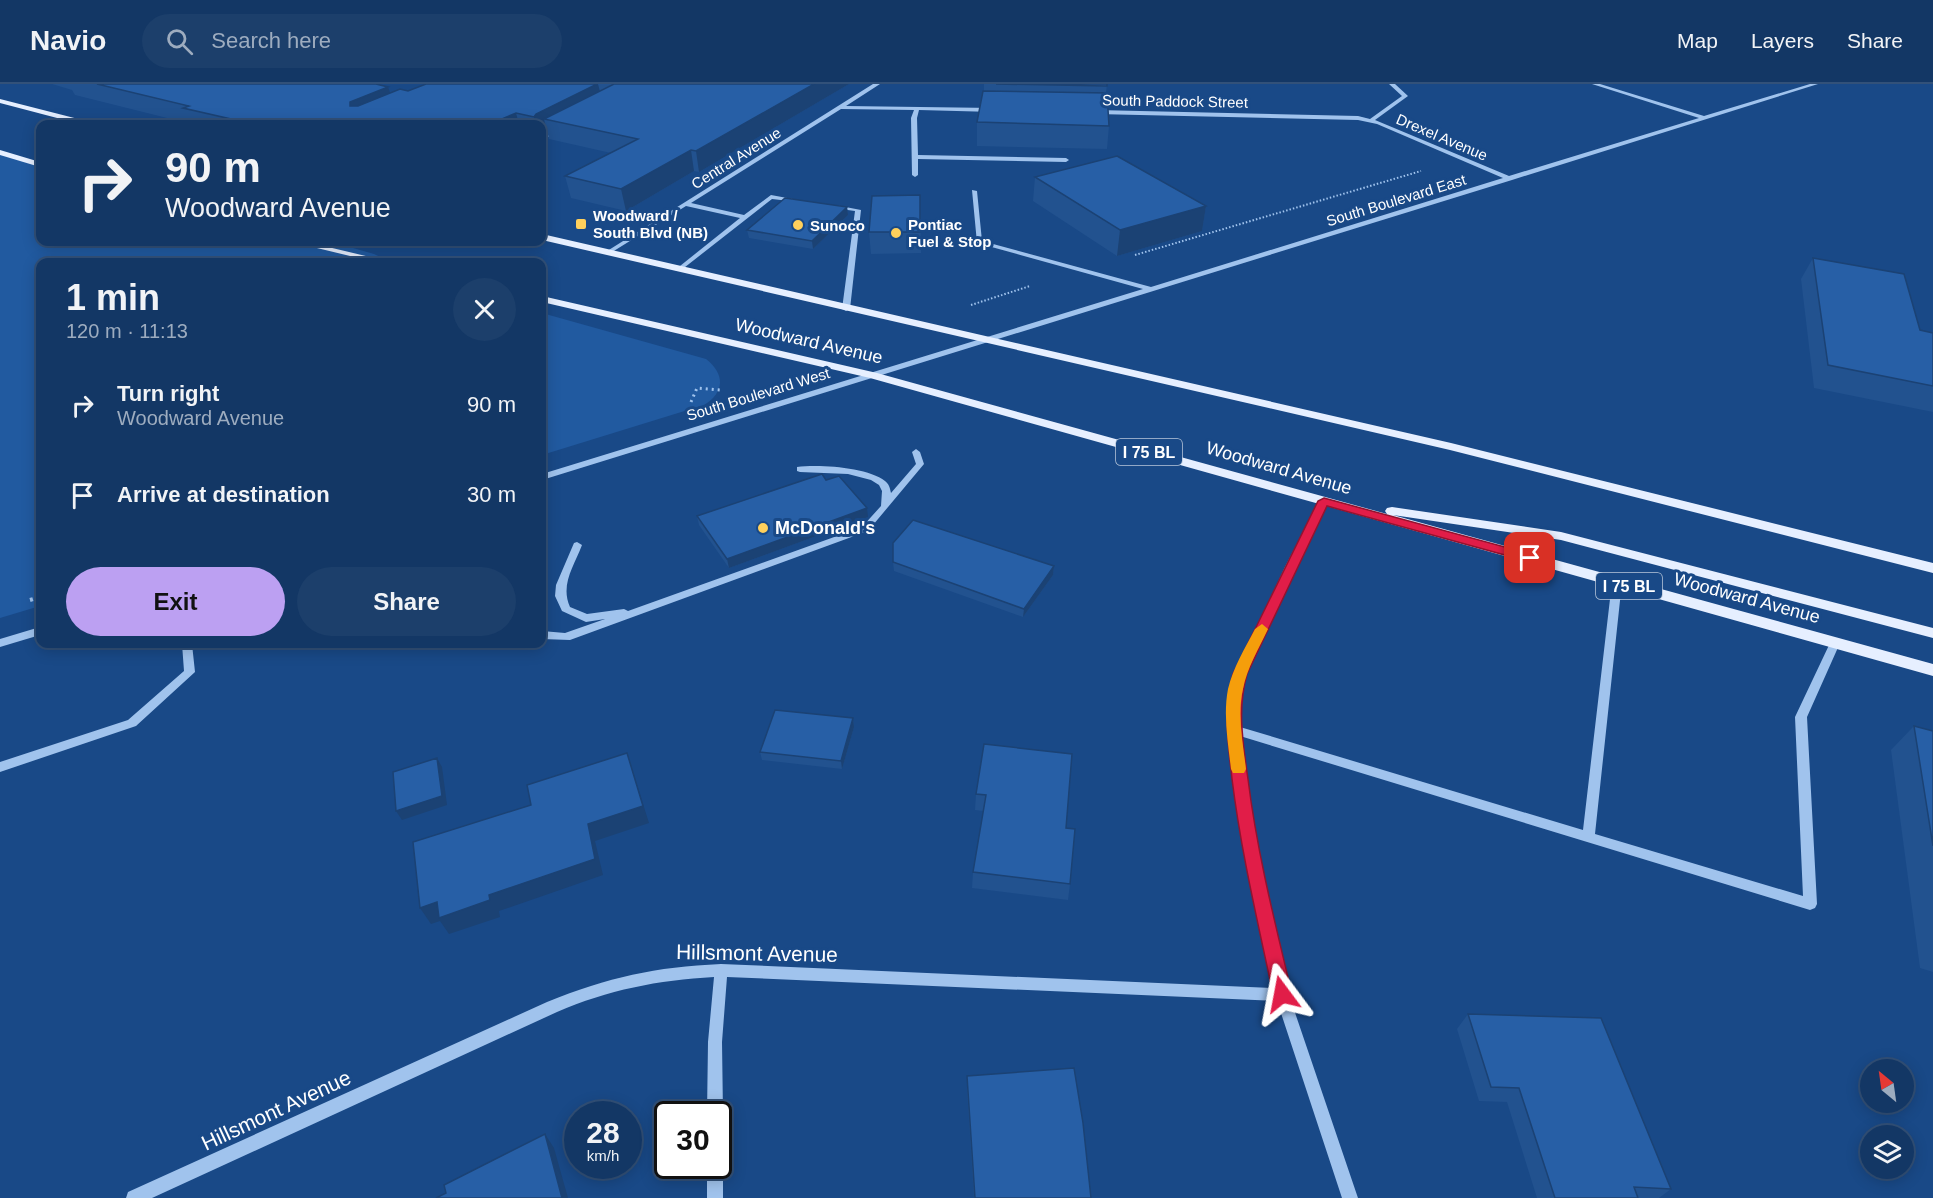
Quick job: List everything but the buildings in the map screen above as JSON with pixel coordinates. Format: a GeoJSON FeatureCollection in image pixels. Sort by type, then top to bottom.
{"type":"FeatureCollection","features":[{"type":"Feature","properties":{"kind":"main road"},"geometry":{"type":"LineString","coordinates":[[0,101],[72,120]]}},
{"type":"Feature","properties":{"kind":"main road"},"geometry":{"type":"LineString","coordinates":[[0,152],[36,164]]}},
{"type":"Feature","properties":{"kind":"main road"},"geometry":{"type":"LineString","coordinates":[[546,238],[1429,442],[1933,568]]}},
{"type":"Feature","properties":{"kind":"main road"},"geometry":{"type":"LineString","coordinates":[[315,246],[368,258]]}},
{"type":"Feature","properties":{"kind":"main road","name":"Woodward Avenue"},"geometry":{"type":"LineString","coordinates":[[546,300],[873,375],[1933,670]]}},
{"type":"Feature","properties":{"kind":"main road"},"geometry":{"type":"LineString","coordinates":[[1324,501],[1561,536],[1933,633]]}},
{"type":"Feature","properties":{"kind":"street","name":"Central Avenue"},"geometry":{"type":"LineString","coordinates":[[607,253],[877,84]]}},
{"type":"Feature","properties":{"kind":"street"},"geometry":{"type":"LineString","coordinates":[[1368,120],[1405,96],[1392,84]]}},
{"type":"Feature","properties":{"kind":"street"},"geometry":{"type":"LineString","coordinates":[[1595,84],[1704,118]]}},
{"type":"Feature","properties":{"kind":"street","name":"South Boulevard East"},"geometry":{"type":"LineString","coordinates":[[984,340],[1815,84]]}},
{"type":"Feature","properties":{"kind":"street"},"geometry":{"type":"LineString","coordinates":[[841,106],[1000,110]]}},
{"type":"Feature","properties":{"kind":"street"},"geometry":{"type":"LineString","coordinates":[[915,175],[914,118],[917,108]]}},
{"type":"Feature","properties":{"kind":"street","name":"South Paddock Street"},"geometry":{"type":"LineString","coordinates":[[1084,111],[1346,117],[1368,120]]}},
{"type":"Feature","properties":{"kind":"street","name":"Drexel Avenue"},"geometry":{"type":"LineString","coordinates":[[1368,120],[1509,178]]}},
{"type":"Feature","properties":{"kind":"street"},"geometry":{"type":"LineString","coordinates":[[546,136],[562,128]]}},
{"type":"Feature","properties":{"kind":"street"},"geometry":{"type":"LineString","coordinates":[[915,157],[1065,160]]}},
{"type":"Feature","properties":{"kind":"street"},"geometry":{"type":"LineString","coordinates":[[974,191],[978,242],[1151,289]]}},
{"type":"Feature","properties":{"kind":"street"},"geometry":{"type":"LineString","coordinates":[[678,270],[771,197],[804,202]]}},
{"type":"Feature","properties":{"kind":"street"},"geometry":{"type":"LineString","coordinates":[[685,204],[745,217]]}},
{"type":"Feature","properties":{"kind":"street"},"geometry":{"type":"LineString","coordinates":[[825,205],[858,210],[846,309]]}},
{"type":"Feature","properties":{"kind":"street","name":"South Boulevard West"},"geometry":{"type":"LineString","coordinates":[[546,476],[984,340]]}},
{"type":"Feature","properties":{"kind":"street"},"geometry":{"type":"LineString","coordinates":[[546,635],[566,637],[865,529],[885,508],[895,490],[920,464],[916,453]]}},
{"type":"Feature","properties":{"kind":"street"},"geometry":{"type":"LineString","coordinates":[[800,469],[822,469],[867,475],[882,483],[887,491],[885,508]]}},
{"type":"Feature","properties":{"kind":"street"},"geometry":{"type":"LineString","coordinates":[[1324,501],[1240,674],[1235,692],[1234,730],[1247,838],[1282,994],[1350,1198]]}},
{"type":"Feature","properties":{"kind":"street"},"geometry":{"type":"LineString","coordinates":[[577,545],[561,585],[560,596],[566,609],[586,618],[646,610]]}},
{"type":"Feature","properties":{"kind":"street"},"geometry":{"type":"LineString","coordinates":[[1588,837],[1617,582]]}},
{"type":"Feature","properties":{"kind":"street"},"geometry":{"type":"LineString","coordinates":[[0,643],[36,632]]}},
{"type":"Feature","properties":{"kind":"street"},"geometry":{"type":"LineString","coordinates":[[1234,730],[1810,904],[1802,717],[1836,643]]}},
{"type":"Feature","properties":{"kind":"street"},"geometry":{"type":"LineString","coordinates":[[0,767],[132,723],[190,672],[187,648]]}},
{"type":"Feature","properties":{"kind":"street"},"geometry":{"type":"LineString","coordinates":[[715,1101],[715,1042],[721,970]]}},
{"type":"Feature","properties":{"kind":"street","name":"Hillsmont Avenue"},"geometry":{"type":"LineString","coordinates":[[134,1198],[593,989],[632,978],[672,972],[721,970],[1282,994]]}},
{"type":"Feature","properties":{"kind":"street"},"geometry":{"type":"LineString","coordinates":[[715,1179],[715,1198]]}},
{"type":"Feature","properties":{"kind":"shaded area"},"geometry":{"type":"Polygon","coordinates":[[[0,151],[36,162],[36,246],[346,246],[382,258],[36,258],[36,607],[0,618],[0,151]]]}},
{"type":"Feature","properties":{"kind":"shaded area"},"geometry":{"type":"Polygon","coordinates":[[[546,314],[706,359],[717,371],[720,383],[716,394],[704,405],[546,454],[546,314]]]}},
{"type":"Feature","properties":{"kind":"slow traffic"},"geometry":{"type":"LineString","coordinates":[[1239,769],[1234,730],[1235,692],[1240,674],[1262,629]]}},
{"type":"Feature","properties":{"kind":"place","name":"Woodward / South Blvd (NB)"},"geometry":{"type":"Point","coordinates":[581,224]}},
{"type":"Feature","properties":{"kind":"place","name":"Sunoco"},"geometry":{"type":"Point","coordinates":[798,225]}},
{"type":"Feature","properties":{"kind":"place","name":"Pontiac Fuel & Stop"},"geometry":{"type":"Point","coordinates":[896,233]}},
{"type":"Feature","properties":{"kind":"place","name":"McDonald's"},"geometry":{"type":"Point","coordinates":[763,528]}},
{"type":"Feature","properties":{"kind":"route"},"geometry":{"type":"LineString","coordinates":[[1282,994],[1247,838],[1234,730],[1235,692],[1240,674],[1324,501],[1530,558]]}}]}
